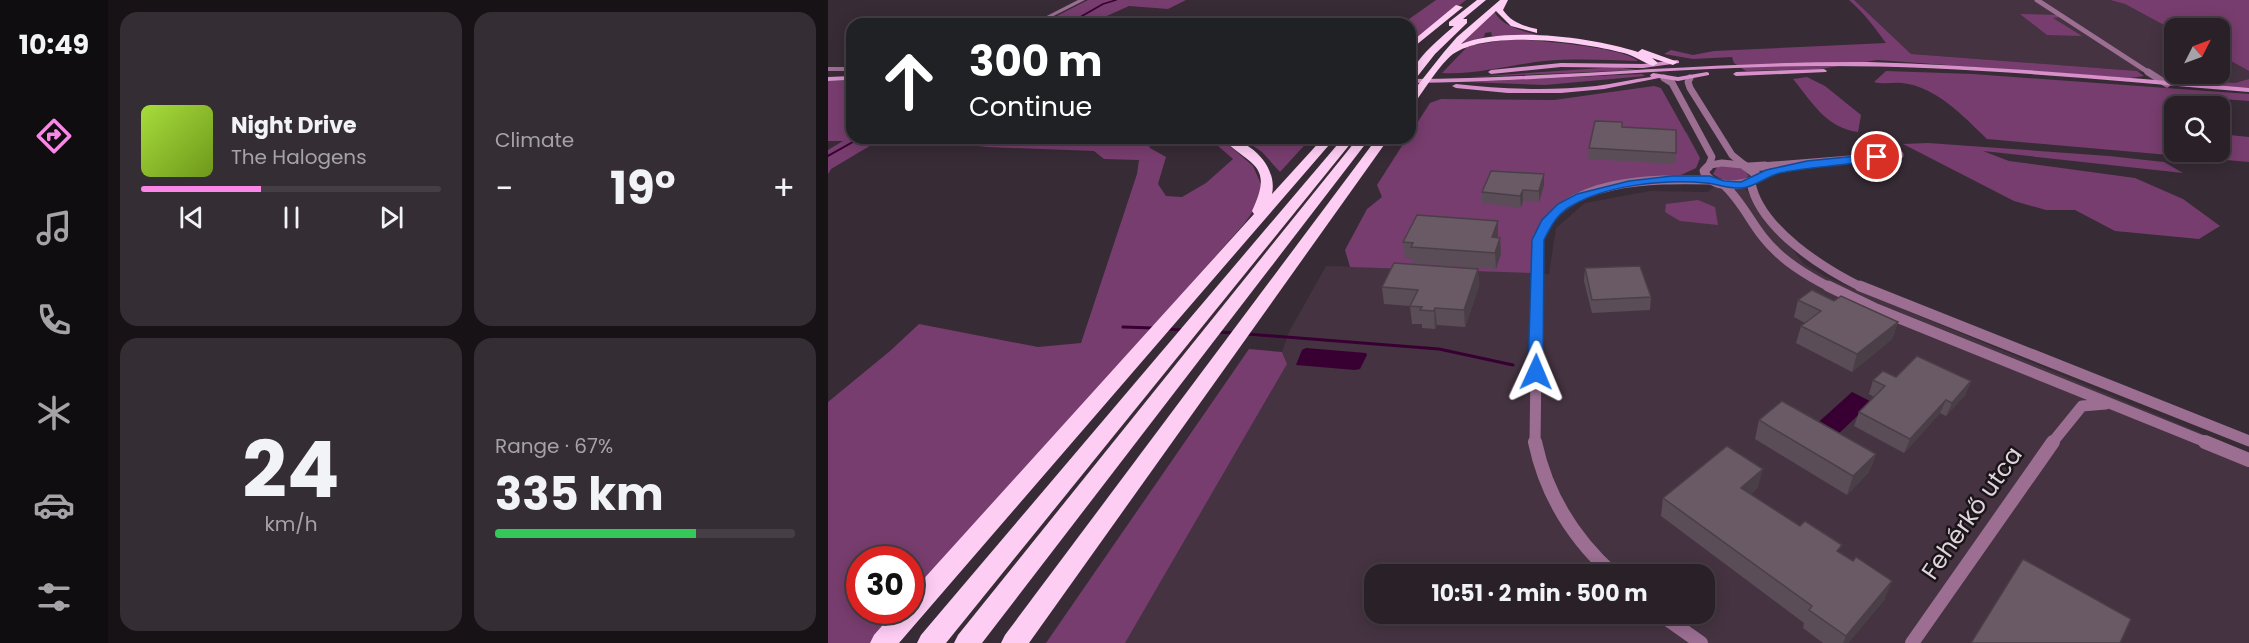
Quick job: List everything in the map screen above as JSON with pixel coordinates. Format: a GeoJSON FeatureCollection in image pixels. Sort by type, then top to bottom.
{"type":"FeatureCollection","features":[{"type":"Feature","properties":{"kind":"highway"},"geometry":{"type":"LineString","coordinates":[[1416,42],[1469,0]]}},
{"type":"Feature","properties":{"kind":"highway"},"geometry":{"type":"LineString","coordinates":[[1416,59],[1438,35],[1482,0]]}},
{"type":"Feature","properties":{"kind":"highway"},"geometry":{"type":"LineString","coordinates":[[1416,75],[1448,35],[1490,0]]}},
{"type":"Feature","properties":{"kind":"highway"},"geometry":{"type":"LineString","coordinates":[[1416,94],[1447,54],[1472,27],[1504,0]]}},
{"type":"Feature","properties":{"kind":"highway"},"geometry":{"type":"LineString","coordinates":[[1504,0],[1499,10],[1502,16],[1520,27],[1633,50],[1673,62]]}},
{"type":"Feature","properties":{"kind":"highway"},"geometry":{"type":"LineString","coordinates":[[1447,54],[1463,44],[1477,40],[1524,36],[1556,39],[1627,52],[1648,58],[1651,64]]}},
{"type":"Feature","properties":{"kind":"highway"},"geometry":{"type":"LineString","coordinates":[[1236,144],[1256,159],[1270,183],[1266,199],[1251,225]]}},
{"type":"Feature","properties":{"kind":"highway"},"geometry":{"type":"LineString","coordinates":[[883,643],[1324,144]]}},
{"type":"Feature","properties":{"kind":"highway"},"geometry":{"type":"LineString","coordinates":[[1014,643],[1215,330],[1345,144]]}},
{"type":"Feature","properties":{"kind":"highway"},"geometry":{"type":"LineString","coordinates":[[967,643],[1359,144]]}},
{"type":"Feature","properties":{"kind":"highway"},"geometry":{"type":"LineString","coordinates":[[930,643],[1215,330],[1378,144]]}},
{"type":"Feature","properties":{"kind":"main road"},"geometry":{"type":"LineString","coordinates":[[1416,81],[1446,81],[1543,66],[1673,62],[1690,64],[1797,57],[2164,84]]}},
{"type":"Feature","properties":{"kind":"main road"},"geometry":{"type":"LineString","coordinates":[[1651,64],[1646,69],[1647,71],[1662,78]]}},
{"type":"Feature","properties":{"kind":"main road"},"geometry":{"type":"LineString","coordinates":[[1690,64],[1700,70],[1694,77]]}},
{"type":"Feature","properties":{"kind":"main road"},"geometry":{"type":"LineString","coordinates":[[1416,81],[1815,64],[1954,69]]}},
{"type":"Feature","properties":{"kind":"main road"},"geometry":{"type":"LineString","coordinates":[[1446,81],[1510,91],[1555,91],[1598,88],[1662,78],[1771,75],[1873,68],[1954,69]]}},
{"type":"Feature","properties":{"kind":"main road"},"geometry":{"type":"LineString","coordinates":[[828,79],[846,78]]}},
{"type":"Feature","properties":{"kind":"main road"},"geometry":{"type":"LineString","coordinates":[[2167,84],[2249,90]]}},
{"type":"Feature","properties":{"kind":"street"},"geometry":{"type":"LineString","coordinates":[[1046,18],[1082,0]]}},
{"type":"Feature","properties":{"kind":"street"},"geometry":{"type":"LineString","coordinates":[[2037,0],[2164,82]]}},
{"type":"Feature","properties":{"kind":"street"},"geometry":{"type":"LineString","coordinates":[[828,69],[846,69]]}},
{"type":"Feature","properties":{"kind":"street"},"geometry":{"type":"LineString","coordinates":[[1694,77],[1688,82],[1690,88],[1732,155],[1755,172],[1752,192],[1765,213],[1788,241],[1820,266],[1885,298],[2249,441]]}},
{"type":"Feature","properties":{"kind":"street"},"geometry":{"type":"LineString","coordinates":[[1662,78],[1672,82],[1712,157],[1705,175],[1710,180]]}},
{"type":"Feature","properties":{"kind":"street"},"geometry":{"type":"LineString","coordinates":[[1672,179],[1722,163],[1746,166],[1807,164],[1900,155]]}},
{"type":"Feature","properties":{"kind":"street"},"geometry":{"type":"LineString","coordinates":[[1601,564],[1559,508],[1542,472],[1535,443],[1538,240],[1546,223],[1562,207],[1581,196],[1629,184],[1672,179],[1710,180],[1735,185],[1807,164]]}},
{"type":"Feature","properties":{"kind":"street"},"geometry":{"type":"LineString","coordinates":[[1723,184],[1733,192],[1746,214],[1769,244],[1803,272],[1874,308],[2249,460]]}},
{"type":"Feature","properties":{"kind":"street"},"geometry":{"type":"LineString","coordinates":[[2056,381],[2074,397],[2077,404],[2075,413]]}},
{"type":"Feature","properties":{"kind":"street"},"geometry":{"type":"LineString","coordinates":[[2075,413],[2082,406],[2091,404],[2120,408]]}},
{"type":"Feature","properties":{"kind":"street","name":"Fehérkő utca"},"geometry":{"type":"LineString","coordinates":[[1912,643],[2043,454],[2075,413]]}},
{"type":"Feature","properties":{"kind":"street"},"geometry":{"type":"LineString","coordinates":[[1674,624],[1701,643]]}},
{"type":"Feature","properties":{"kind":"shaded area"},"geometry":{"type":"Polygon","coordinates":[[[1088,0],[1186,0],[1168,9],[1129,6],[1102,18],[1053,18],[1088,0]]]}},
{"type":"Feature","properties":{"kind":"shaded area"},"geometry":{"type":"Polygon","coordinates":[[[1436,0],[1466,0],[1416,39],[1416,18],[1410,18],[1436,0]]]}},
{"type":"Feature","properties":{"kind":"shaded area"},"geometry":{"type":"Polygon","coordinates":[[[1849,0],[1854,0],[1911,54],[2137,71],[2144,76],[2130,78],[1877,60],[1820,69],[1746,71],[1734,63],[1732,57],[1693,59],[1664,54],[1671,50],[1693,55],[1714,51],[1886,43],[1849,0]]]}},
{"type":"Feature","properties":{"kind":"shaded area"},"geometry":{"type":"Polygon","coordinates":[[[1854,0],[2110,0],[2125,4],[2164,25],[2164,76],[2137,71],[1911,54],[1854,0]]]}},
{"type":"Feature","properties":{"kind":"shaded area"},"geometry":{"type":"Polygon","coordinates":[[[2110,0],[2249,0],[2249,71],[2230,61],[2230,18],[2164,18],[2164,25],[2125,4],[2110,0]]]}},
{"type":"Feature","properties":{"kind":"shaded area"},"geometry":{"type":"Polygon","coordinates":[[[1494,11],[1503,22],[1509,25],[1544,36],[1492,36],[1491,32],[1485,33],[1484,37],[1462,43],[1494,11]]]}},
{"type":"Feature","properties":{"kind":"shaded area"},"geometry":{"type":"Polygon","coordinates":[[[2020,14],[2058,15],[2061,17],[2053,18],[2082,36],[2047,35],[2020,14]]]}},
{"type":"Feature","properties":{"kind":"shaded area"},"geometry":{"type":"Polygon","coordinates":[[[1510,39],[1597,48],[1629,56],[1638,61],[1556,60],[1480,71],[1442,73],[1468,46],[1510,39]]]}},
{"type":"Feature","properties":{"kind":"shaded area"},"geometry":{"type":"Polygon","coordinates":[[[2230,61],[2249,71],[2249,79],[2230,83],[2230,61]]]}},
{"type":"Feature","properties":{"kind":"shaded area"},"geometry":{"type":"Polygon","coordinates":[[[1616,67],[1637,70],[1470,77],[1616,67]]]}},
{"type":"Feature","properties":{"kind":"shaded area"},"geometry":{"type":"Polygon","coordinates":[[[1886,71],[1973,74],[2249,94],[2249,101],[2230,100],[2230,96],[2164,96],[2164,155],[1987,139],[1949,104],[1927,90],[1902,83],[1874,82],[1886,71]]]}},
{"type":"Feature","properties":{"kind":"shaded area"},"geometry":{"type":"Polygon","coordinates":[[[1642,74],[1645,76],[1545,85],[1466,82],[1642,74]]]}},
{"type":"Feature","properties":{"kind":"shaded area"},"geometry":{"type":"Polygon","coordinates":[[[1807,77],[1825,86],[1861,115],[1858,132],[1847,130],[1828,120],[1813,105],[1793,79],[1807,77]]]}},
{"type":"Feature","properties":{"kind":"shaded area"},"geometry":{"type":"Polygon","coordinates":[[[2249,79],[2249,89],[2188,84],[2230,84],[2249,79]]]}},
{"type":"Feature","properties":{"kind":"shaded area"},"geometry":{"type":"Polygon","coordinates":[[[828,81],[846,81],[846,144],[873,144],[831,169],[828,174],[828,150],[843,141],[828,141],[828,81]]]}},
{"type":"Feature","properties":{"kind":"shaded area"},"geometry":{"type":"Polygon","coordinates":[[[1654,86],[1661,88],[1700,158],[1696,168],[1681,175],[1630,180],[1551,212],[1537,228],[1533,247],[1532,273],[1350,267],[1345,250],[1367,209],[1382,197],[1377,185],[1403,144],[1416,144],[1416,125],[1430,103],[1441,99],[1554,100],[1654,86]]]}},
{"type":"Feature","properties":{"kind":"shaded area"},"geometry":{"type":"Polygon","coordinates":[[[1567,121],[1687,132],[1700,158],[1696,168],[1681,175],[1630,180],[1551,212],[1537,228],[1533,247],[1533,273],[1549,274],[1556,228],[1585,203],[1650,191],[1708,192],[1715,186],[1743,186],[1804,264],[1828,278],[2249,453],[2249,643],[1125,643],[1287,364],[1282,352],[1289,332],[1326,266],[1359,267],[1567,121]]]}},
{"type":"Feature","properties":{"kind":"shaded area"},"geometry":{"type":"Polygon","coordinates":[[[2230,135],[2249,137],[2249,162],[2230,160],[2230,135]]]}},
{"type":"Feature","properties":{"kind":"shaded area"},"geometry":{"type":"Polygon","coordinates":[[[1928,143],[2164,162],[2183,173],[1983,151],[2009,161],[2135,178],[2183,199],[2220,226],[2199,239],[2115,231],[2075,210],[2046,210],[2014,201],[1903,144],[1928,143]]]}},
{"type":"Feature","properties":{"kind":"shaded area"},"geometry":{"type":"Polygon","coordinates":[[[958,144],[1114,146],[1148,144],[1150,148],[1166,157],[1158,184],[1166,196],[1182,197],[1206,183],[1233,159],[1216,144],[1228,144],[1253,166],[1264,191],[1261,200],[1244,224],[924,584],[924,546],[846,546],[846,624],[889,624],[872,643],[828,643],[828,402],[919,324],[1038,347],[1081,343],[1137,174],[1139,160],[1104,159],[1094,151],[958,144]]]}},
{"type":"Feature","properties":{"kind":"shaded area"},"geometry":{"type":"Polygon","coordinates":[[[1251,144],[1306,144],[1280,172],[1262,152],[1251,144]]]}},
{"type":"Feature","properties":{"kind":"shaded area"},"geometry":{"type":"Polygon","coordinates":[[[1732,166],[1743,169],[1749,176],[1745,179],[1731,181],[1713,174],[1717,167],[1732,166]]]}},
{"type":"Feature","properties":{"kind":"shaded area"},"geometry":{"type":"Polygon","coordinates":[[[1698,200],[1715,207],[1718,225],[1680,221],[1665,212],[1666,204],[1698,200]]]}},
{"type":"Feature","properties":{"kind":"shaded area"},"geometry":{"type":"Polygon","coordinates":[[[1306,348],[1366,353],[1367,355],[1360,369],[1355,370],[1296,365],[1302,350],[1306,348]]]}},
{"type":"Feature","properties":{"kind":"shaded area"},"geometry":{"type":"Polygon","coordinates":[[[1249,349],[1282,352],[1287,364],[1125,643],[1046,643],[1249,349]]]}},
{"type":"Feature","properties":{"kind":"shaded area"},"geometry":{"type":"Polygon","coordinates":[[[1852,392],[1872,402],[1833,439],[1813,427],[1852,392]]]}},
{"type":"Feature","properties":{"kind":"building"},"geometry":{"type":"Polygon","coordinates":[[[1595,121],[1622,122],[1622,127],[1676,130],[1676,153],[1589,148],[1595,121]]]}},
{"type":"Feature","properties":{"kind":"building"},"geometry":{"type":"Polygon","coordinates":[[[1491,171],[1544,174],[1539,191],[1523,190],[1520,196],[1482,192],[1491,171]]]}},
{"type":"Feature","properties":{"kind":"building"},"geometry":{"type":"Polygon","coordinates":[[[1417,215],[1498,221],[1492,237],[1500,238],[1495,253],[1411,247],[1413,243],[1403,242],[1417,215]]]}},
{"type":"Feature","properties":{"kind":"building"},"geometry":{"type":"Polygon","coordinates":[[[1394,263],[1478,269],[1464,310],[1435,308],[1434,311],[1420,310],[1422,307],[1410,306],[1418,290],[1382,287],[1394,263]]]}},
{"type":"Feature","properties":{"kind":"building"},"geometry":{"type":"Polygon","coordinates":[[[1640,266],[1651,297],[1592,300],[1585,268],[1640,266]]]}},
{"type":"Feature","properties":{"kind":"building"},"geometry":{"type":"Polygon","coordinates":[[[1812,290],[1834,301],[1841,296],[1898,322],[1857,354],[1801,326],[1821,311],[1798,300],[1812,290]]]}},
{"type":"Feature","properties":{"kind":"building"},"geometry":{"type":"Polygon","coordinates":[[[1917,356],[1971,381],[1952,403],[1946,400],[1910,439],[1859,412],[1885,386],[1873,380],[1883,371],[1896,377],[1917,356]]]}},
{"type":"Feature","properties":{"kind":"building"},"geometry":{"type":"Polygon","coordinates":[[[1782,401],[1876,454],[1853,476],[1759,420],[1782,401]]]}},
{"type":"Feature","properties":{"kind":"building"},"geometry":{"type":"Polygon","coordinates":[[[1727,446],[1763,469],[1741,488],[1800,526],[1805,521],[1842,545],[1837,551],[1853,561],[1856,557],[1892,581],[1846,636],[1809,610],[1812,606],[1663,498],[1727,446]]]}},
{"type":"Feature","properties":{"kind":"building"},"geometry":{"type":"Polygon","coordinates":[[[2023,559],[2131,619],[2120,643],[1971,643],[2023,559]]]}},
{"type":"Feature","properties":{"kind":"waterway"},"geometry":{"type":"LineString","coordinates":[[1078,18],[1103,4],[1116,0]]}},
{"type":"Feature","properties":{"kind":"waterway"},"geometry":{"type":"LineString","coordinates":[[828,156],[849,144]]}},
{"type":"Feature","properties":{"kind":"waterway"},"geometry":{"type":"LineString","coordinates":[[1123,327],[1153,328]]}},
{"type":"Feature","properties":{"kind":"waterway"},"geometry":{"type":"LineString","coordinates":[[1166,329],[1183,330]]}},
{"type":"Feature","properties":{"kind":"waterway"},"geometry":{"type":"LineString","coordinates":[[1217,332],[1234,333]]}},
{"type":"Feature","properties":{"kind":"waterway"},"geometry":{"type":"LineString","coordinates":[[1247,334],[1439,349],[1513,365]]}},
{"type":"Feature","properties":{"kind":"route"},"geometry":{"type":"LineString","coordinates":[[1536,372],[1538,240],[1546,223],[1562,207],[1581,196],[1629,184],[1672,179],[1710,180],[1723,184],[1743,185],[1770,172],[1807,164],[1877,157]]}}]}
